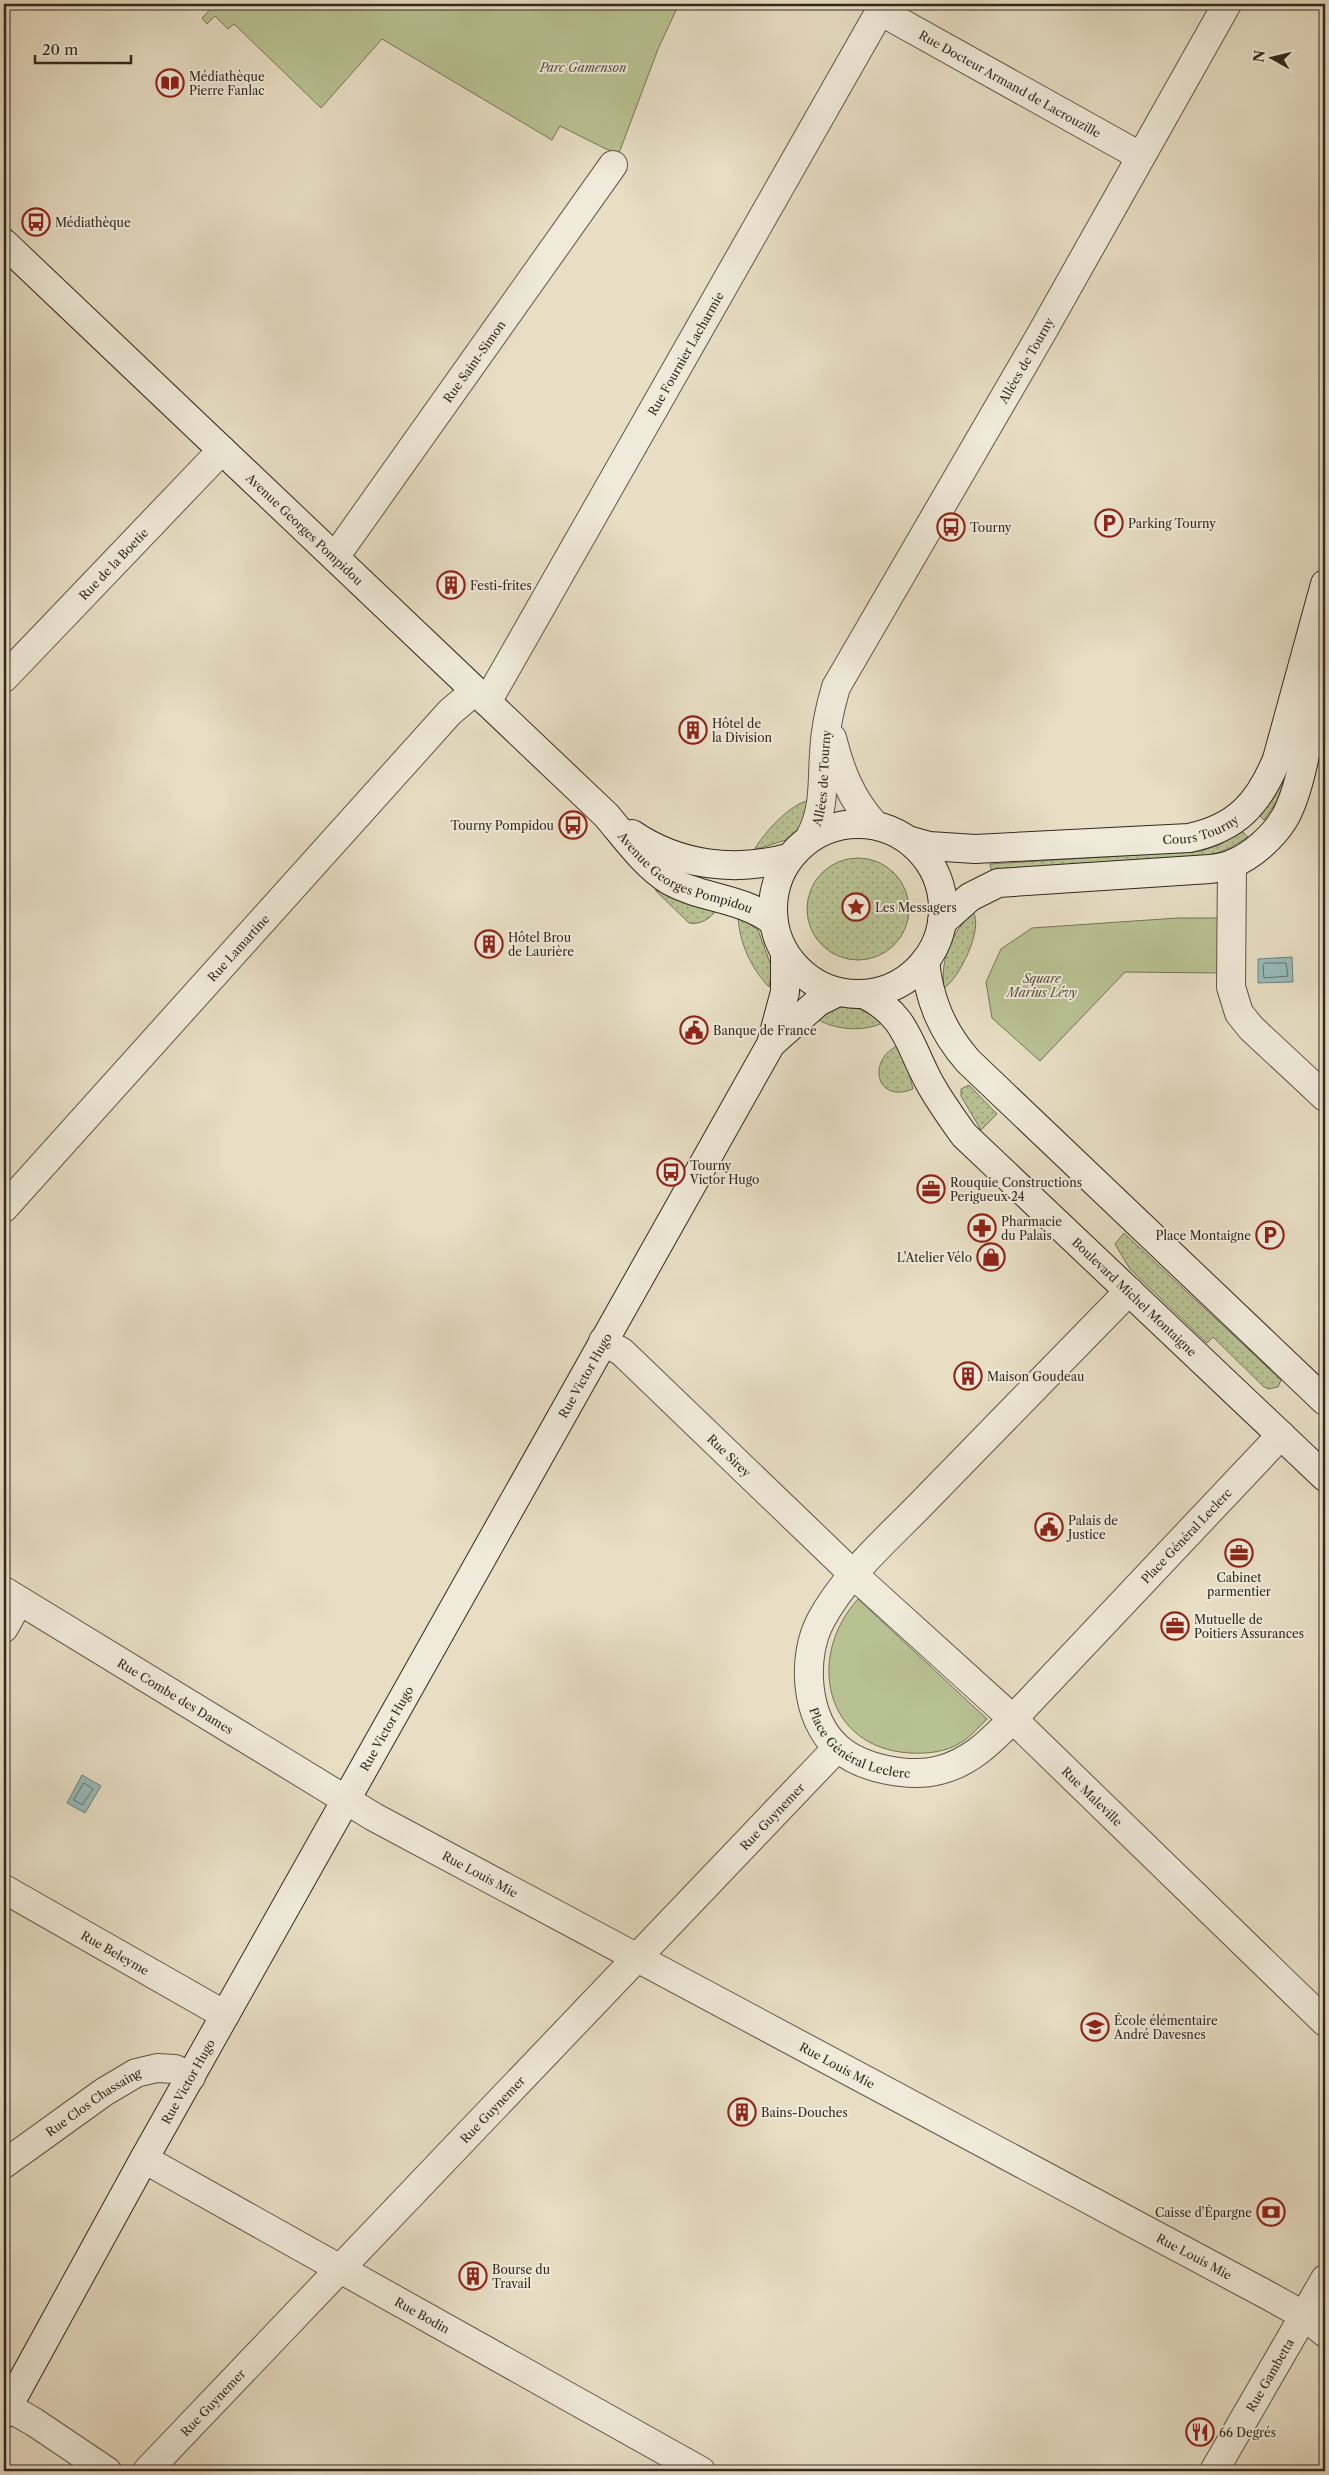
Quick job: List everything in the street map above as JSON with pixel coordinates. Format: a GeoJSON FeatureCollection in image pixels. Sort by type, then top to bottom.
{"type":"FeatureCollection","features":[{"type":"Feature","properties":{"kind":"street","name":"Allées de Tourny"},"geometry":{"type":"LineString","coordinates":[[810,837],[815,828],[822,803],[824,750],[836,687],[1040,336],[1227,4]]}},
{"type":"Feature","properties":{"kind":"street","name":"Rue Docteur Armand de Lacrouzille"},"geometry":{"type":"LineString","coordinates":[[882,7],[1140,156]]}},
{"type":"Feature","properties":{"kind":"street","name":"Rue Fournier Lacharmie"},"geometry":{"type":"LineString","coordinates":[[481,696],[882,7]]}},
{"type":"Feature","properties":{"kind":"street","name":"Rue Saint-Simon"},"geometry":{"type":"LineString","coordinates":[[334,557],[614,165]]}},
{"type":"Feature","properties":{"kind":"street","name":"Avenue Georges Pompidou"},"geometry":{"type":"LineString","coordinates":[[4,243],[606,815],[640,853],[669,880],[689,889],[743,904],[773,921]]}},
{"type":"Feature","properties":{"kind":"street","name":"Rue de la Boetie"},"geometry":{"type":"LineString","coordinates":[[4,678],[222,450]]}},
{"type":"Feature","properties":{"kind":"street","name":"Cours Tourny"},"geometry":{"type":"LineString","coordinates":[[911,841],[929,846],[975,849],[1189,838],[1223,828],[1242,815],[1258,798],[1269,779],[1277,759],[1325,584]]}},
{"type":"Feature","properties":{"kind":"street"},"geometry":{"type":"LineString","coordinates":[[942,922],[970,897],[998,883],[1210,869],[1232,864],[1258,848],[1284,819],[1295,794],[1325,635]]}},
{"type":"Feature","properties":{"kind":"street","name":"Rue Lamartine"},"geometry":{"type":"LineString","coordinates":[[4,1208],[450,712],[481,696]]}},
{"type":"Feature","properties":{"kind":"street","name":"Allées de Tourny"},"geometry":{"type":"LineString","coordinates":[[829,716],[832,738],[844,778],[858,805],[874,824]]}},
{"type":"Feature","properties":{"kind":"street","name":"Avenue Georges Pompidou"},"geometry":{"type":"LineString","coordinates":[[606,815],[643,841],[691,861],[734,867],[788,858]]}},
{"type":"Feature","properties":{"kind":"street"},"geometry":{"type":"LineString","coordinates":[[852,823],[874,824],[895,831],[911,841],[928,860],[938,879],[942,901],[942,922],[936,943],[925,961],[898,984],[864,994],[838,992],[817,984],[798,971],[785,954],[773,921],[773,893],[779,875],[788,858],[810,837],[830,828],[852,823]]}},
{"type":"Feature","properties":{"kind":"street"},"geometry":{"type":"LineString","coordinates":[[1232,864],[1231,987],[1239,1013],[1251,1028],[1325,1097]]}},
{"type":"Feature","properties":{"kind":"street","name":"Rue Victor Hugo"},"geometry":{"type":"LineString","coordinates":[[6,2411],[144,2159],[347,1802],[603,1341],[771,1044],[785,992],[785,954]]}},
{"type":"Feature","properties":{"kind":"street"},"geometry":{"type":"LineString","coordinates":[[925,961],[930,996],[937,1013],[945,1030],[968,1061],[1325,1401]]}},
{"type":"Feature","properties":{"kind":"street","name":"Rue Victor Hugo"},"geometry":{"type":"LineString","coordinates":[[771,1044],[818,1002],[838,992]]}},
{"type":"Feature","properties":{"kind":"street","name":"Boulevard Michel Montaigne"},"geometry":{"type":"LineString","coordinates":[[864,994],[880,1002],[900,1022],[928,1079],[964,1135],[1325,1478]]}},
{"type":"Feature","properties":{"kind":"street","name":"Place Général Leclerc"},"geometry":{"type":"LineString","coordinates":[[1129,1291],[854,1575],[838,1594],[820,1621],[813,1638],[808,1660],[808,1683],[815,1709],[825,1730],[838,1748],[862,1762],[901,1772],[938,1771],[977,1753],[1013,1719],[1281,1435]]}},
{"type":"Feature","properties":{"kind":"street","name":"Rue Sirey"},"geometry":{"type":"LineString","coordinates":[[603,1341],[622,1352],[854,1575]]}},
{"type":"Feature","properties":{"kind":"street","name":"Rue Maleville"},"geometry":{"type":"LineString","coordinates":[[854,1575],[1013,1719],[1325,2022]]}},
{"type":"Feature","properties":{"kind":"street"},"geometry":{"type":"LineString","coordinates":[[4,1628],[11,1596]]}},
{"type":"Feature","properties":{"kind":"street","name":"Rue Combe des Dames"},"geometry":{"type":"LineString","coordinates":[[11,1596],[347,1802]]}},
{"type":"Feature","properties":{"kind":"street","name":"Rue Guynemer"},"geometry":{"type":"LineString","coordinates":[[147,2471],[341,2270],[636,1957],[838,1748]]}},
{"type":"Feature","properties":{"kind":"street","name":"Rue Louis Mie"},"geometry":{"type":"LineString","coordinates":[[347,1802],[1303,2315],[1325,2333]]}},
{"type":"Feature","properties":{"kind":"street","name":"Rue Beleyme"},"geometry":{"type":"LineString","coordinates":[[4,1889],[225,2015]]}},
{"type":"Feature","properties":{"kind":"street","name":"Rue Clos Chassaing"},"geometry":{"type":"LineString","coordinates":[[4,2164],[104,2092],[136,2073],[157,2068],[174,2069],[191,2077]]}},
{"type":"Feature","properties":{"kind":"street","name":"Rue Bodin"},"geometry":{"type":"LineString","coordinates":[[144,2159],[701,2471]]}},
{"type":"Feature","properties":{"kind":"street","name":"Rue Gambetta"},"geometry":{"type":"LineString","coordinates":[[1214,2471],[1325,2279]]}},
{"type":"Feature","properties":{"kind":"street"},"geometry":{"type":"LineString","coordinates":[[6,2411],[34,2422],[107,2471]]}},
{"type":"Feature","properties":{"kind":"green space","name":"Parc Gamenson"},"geometry":{"type":"Polygon","coordinates":[[[215,4],[679,4],[658,49],[619,153],[606,149],[560,126],[552,140],[382,39],[321,108],[234,24],[228,29],[215,16],[207,24],[202,18],[215,4]]]}},
{"type":"Feature","properties":{"kind":"green space"},"geometry":{"type":"Polygon","coordinates":[[[1285,767],[1288,767],[1281,795],[1264,820],[1260,816],[1275,794],[1285,767]]]}},
{"type":"Feature","properties":{"kind":"green space"},"geometry":{"type":"Polygon","coordinates":[[[812,800],[800,828],[786,840],[754,850],[771,827],[787,812],[804,802],[812,800]]]}},
{"type":"Feature","properties":{"kind":"green space"},"geometry":{"type":"Polygon","coordinates":[[[1242,831],[1248,837],[1230,848],[1207,857],[992,873],[990,864],[1201,851],[1219,845],[1242,831]]]}},
{"type":"Feature","properties":{"kind":"green space"},"geometry":{"type":"Polygon","coordinates":[[[858,858],[878,862],[894,873],[905,889],[909,909],[905,929],[894,945],[878,956],[858,960],[838,956],[822,945],[811,929],[807,909],[811,889],[822,873],[838,862],[858,858]]]}},
{"type":"Feature","properties":{"kind":"green space"},"geometry":{"type":"Polygon","coordinates":[[[655,890],[693,906],[716,910],[704,921],[689,923],[655,890]]]}},
{"type":"Feature","properties":{"kind":"green space"},"geometry":{"type":"Polygon","coordinates":[[[973,912],[976,919],[973,941],[963,964],[950,983],[944,988],[944,966],[949,947],[959,929],[973,912]]]}},
{"type":"Feature","properties":{"kind":"green space"},"geometry":{"type":"Polygon","coordinates":[[[738,916],[758,930],[772,968],[769,987],[757,972],[747,954],[738,916]]]}},
{"type":"Feature","properties":{"kind":"green space","name":"Square Marius Lévy"},"geometry":{"type":"Polygon","coordinates":[[[1178,918],[1220,918],[1219,973],[1125,972],[1040,1061],[992,1018],[986,982],[1001,949],[1032,928],[1178,918]]]}},
{"type":"Feature","properties":{"kind":"green space"},"geometry":{"type":"Polygon","coordinates":[[[836,1006],[860,1009],[884,1022],[858,1029],[830,1025],[814,1017],[836,1006]]]}},
{"type":"Feature","properties":{"kind":"green space"},"geometry":{"type":"Polygon","coordinates":[[[902,1044],[913,1089],[900,1092],[890,1090],[883,1085],[879,1077],[879,1068],[883,1058],[891,1050],[902,1044]]]}},
{"type":"Feature","properties":{"kind":"green space"},"geometry":{"type":"Polygon","coordinates":[[[969,1085],[997,1114],[981,1130],[961,1096],[961,1089],[969,1085]]]}},
{"type":"Feature","properties":{"kind":"green space"},"geometry":{"type":"Polygon","coordinates":[[[1124,1233],[1281,1380],[1278,1387],[1268,1389],[1263,1386],[1213,1337],[1207,1343],[1130,1269],[1115,1244],[1124,1233]]]}},
{"type":"Feature","properties":{"kind":"green space"},"geometry":{"type":"Polygon","coordinates":[[[858,1599],[987,1719],[965,1740],[943,1750],[930,1753],[910,1753],[881,1747],[858,1735],[842,1717],[832,1696],[829,1671],[832,1646],[842,1622],[858,1599]]]}},
{"type":"Feature","properties":{"kind":"water"},"geometry":{"type":"Polygon","coordinates":[[[1292,957],[1293,982],[1258,983],[1258,959],[1292,957]]]}},
{"type":"Feature","properties":{"kind":"water"},"geometry":{"type":"Polygon","coordinates":[[[82,1775],[101,1786],[85,1813],[67,1803],[82,1775]]]}},
{"type":"Feature","properties":{"kind":"place","name":"Médiathèque Pierre Fanlac"},"geometry":{"type":"Point","coordinates":[170,83]}},
{"type":"Feature","properties":{"kind":"place","name":"Médiathèque"},"geometry":{"type":"Point","coordinates":[36,222]}},
{"type":"Feature","properties":{"kind":"place","name":"Parking Tourny"},"geometry":{"type":"Point","coordinates":[1109,523]}},
{"type":"Feature","properties":{"kind":"place","name":"Tourny"},"geometry":{"type":"Point","coordinates":[951,527]}},
{"type":"Feature","properties":{"kind":"place","name":"Festi-frites"},"geometry":{"type":"Point","coordinates":[451,585]}},
{"type":"Feature","properties":{"kind":"place","name":"Hôtel de la Division"},"geometry":{"type":"Point","coordinates":[693,730]}},
{"type":"Feature","properties":{"kind":"place","name":"Tourny Pompidou"},"geometry":{"type":"Point","coordinates":[573,825]}},
{"type":"Feature","properties":{"kind":"place","name":"Les Messagers"},"geometry":{"type":"Point","coordinates":[856,907]}},
{"type":"Feature","properties":{"kind":"place","name":"Hôtel Brou de Laurière"},"geometry":{"type":"Point","coordinates":[489,944]}},
{"type":"Feature","properties":{"kind":"place","name":"Banque de France"},"geometry":{"type":"Point","coordinates":[694,1030]}},
{"type":"Feature","properties":{"kind":"place","name":"Tourny Victor Hugo"},"geometry":{"type":"Point","coordinates":[671,1172]}},
{"type":"Feature","properties":{"kind":"place","name":"Rouquie Constructions Perigueux 24"},"geometry":{"type":"Point","coordinates":[931,1189]}},
{"type":"Feature","properties":{"kind":"place","name":"Pharmacie du Palais"},"geometry":{"type":"Point","coordinates":[982,1228]}},
{"type":"Feature","properties":{"kind":"place","name":"Place Montaigne"},"geometry":{"type":"Point","coordinates":[1270,1235]}},
{"type":"Feature","properties":{"kind":"place","name":"L'Atelier Vélo"},"geometry":{"type":"Point","coordinates":[991,1257]}},
{"type":"Feature","properties":{"kind":"place","name":"Maison Goudeau"},"geometry":{"type":"Point","coordinates":[968,1376]}},
{"type":"Feature","properties":{"kind":"place","name":"Palais de Justice"},"geometry":{"type":"Point","coordinates":[1049,1527]}},
{"type":"Feature","properties":{"kind":"place","name":"Cabinet parmentier"},"geometry":{"type":"Point","coordinates":[1239,1553]}},
{"type":"Feature","properties":{"kind":"place","name":"Mutuelle de Poitiers Assurances"},"geometry":{"type":"Point","coordinates":[1175,1626]}},
{"type":"Feature","properties":{"kind":"place","name":"École élémentaire André Davesnes"},"geometry":{"type":"Point","coordinates":[1095,2027]}},
{"type":"Feature","properties":{"kind":"place","name":"Bains-Douches"},"geometry":{"type":"Point","coordinates":[742,2112]}},
{"type":"Feature","properties":{"kind":"place","name":"Caisse d'Épargne"},"geometry":{"type":"Point","coordinates":[1271,2212]}},
{"type":"Feature","properties":{"kind":"place","name":"Bourse du Travail"},"geometry":{"type":"Point","coordinates":[473,2276]}},
{"type":"Feature","properties":{"kind":"place","name":"66 Degrés"},"geometry":{"type":"Point","coordinates":[1200,2432]}}]}
